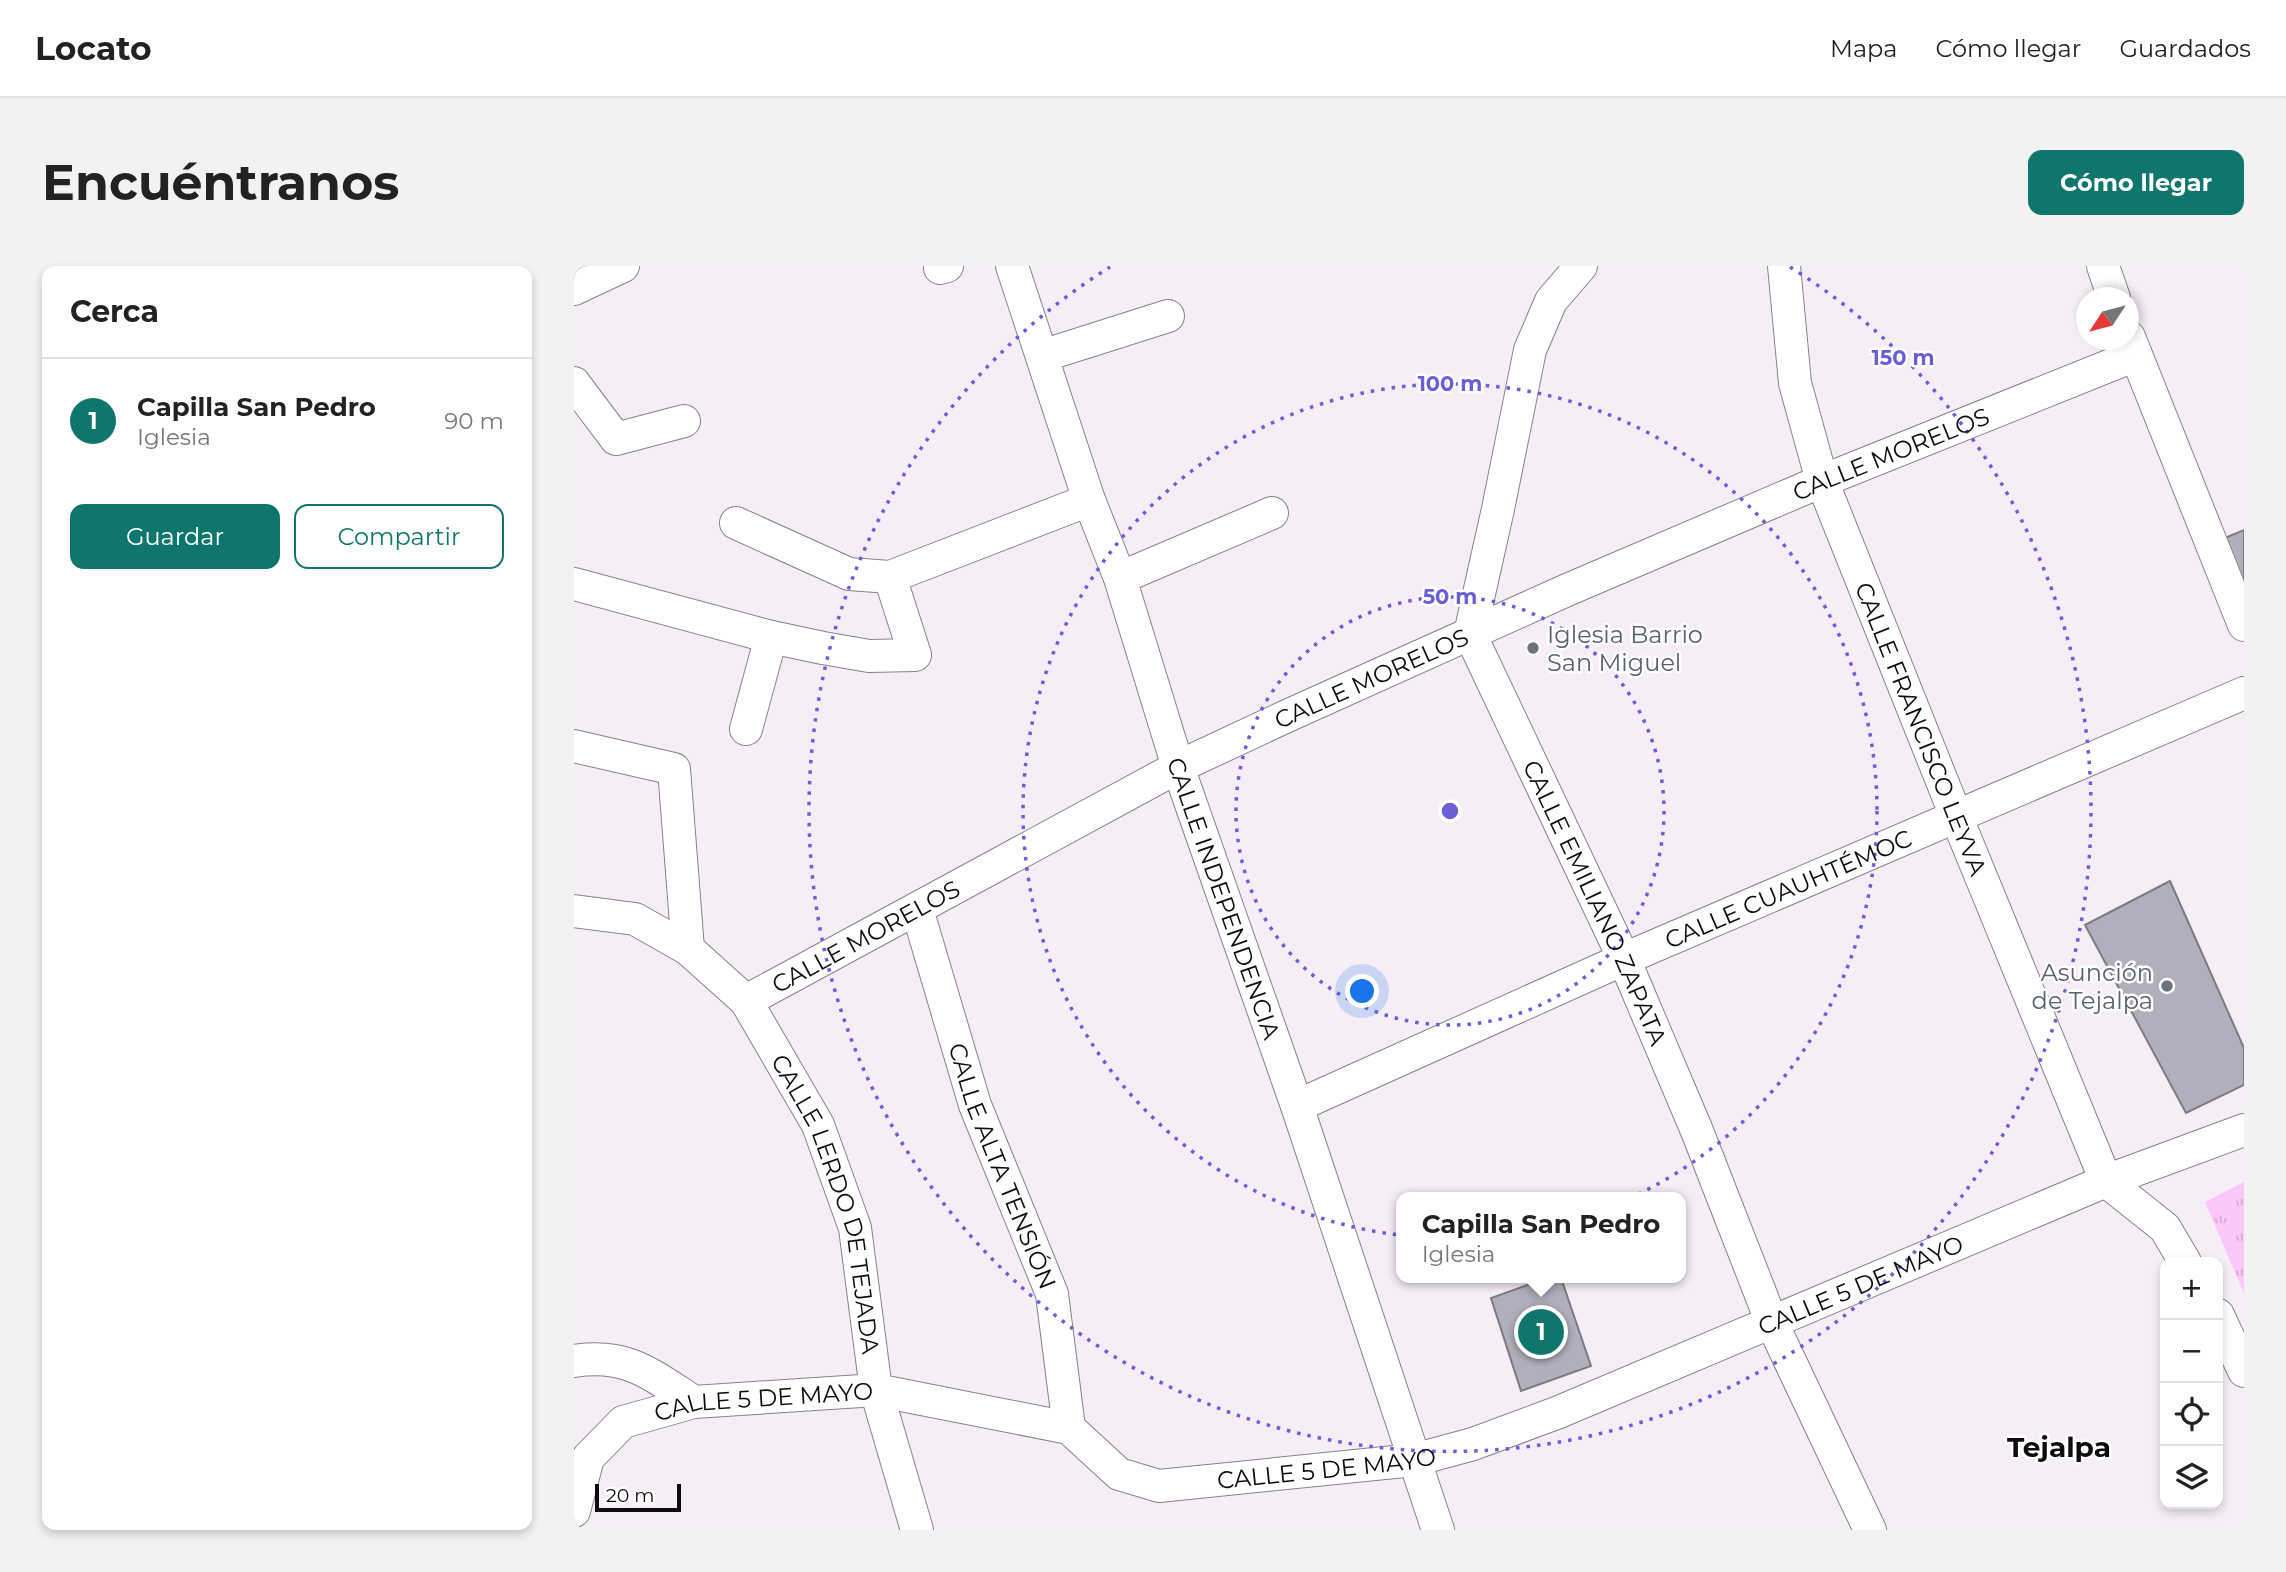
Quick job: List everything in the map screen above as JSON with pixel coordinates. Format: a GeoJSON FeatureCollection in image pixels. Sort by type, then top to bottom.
{"type":"FeatureCollection","features":[{"type":"Feature","properties":{"kind":"street"},"geometry":{"type":"LineString","coordinates":[[574,289],[623,266]]}},
{"type":"Feature","properties":{"kind":"street","name":"CALLE INDEPENDENCIA"},"geometry":{"type":"LineString","coordinates":[[1012,266],[1089,500],[1120,578],[1178,767],[1297,1106],[1438,1530]]}},
{"type":"Feature","properties":{"kind":"street"},"geometry":{"type":"LineString","coordinates":[[1470,634],[1501,498],[1530,350],[1551,301],[1581,266]]}},
{"type":"Feature","properties":{"kind":"street","name":"CALLE FRANCISCO LEYVA"},"geometry":{"type":"LineString","coordinates":[[1784,266],[1795,383],[1822,481],[2106,1181]]}},
{"type":"Feature","properties":{"kind":"street"},"geometry":{"type":"LineString","coordinates":[[2103,266],[2111,287]]}},
{"type":"Feature","properties":{"kind":"street"},"geometry":{"type":"LineString","coordinates":[[1042,356],[1168,316]]}},
{"type":"Feature","properties":{"kind":"street","name":"CALLE MORELOS"},"geometry":{"type":"LineString","coordinates":[[746,1001],[1178,767],[1567,590],[2121,350]]}},
{"type":"Feature","properties":{"kind":"street"},"geometry":{"type":"LineString","coordinates":[[2134,350],[2244,625]]}},
{"type":"Feature","properties":{"kind":"street"},"geometry":{"type":"LineString","coordinates":[[574,383],[616,439],[684,422]]}},
{"type":"Feature","properties":{"kind":"street"},"geometry":{"type":"LineString","coordinates":[[736,523],[849,574],[890,577],[1089,500]]}},
{"type":"Feature","properties":{"kind":"street"},"geometry":{"type":"LineString","coordinates":[[1120,578],[1272,513]]}},
{"type":"Feature","properties":{"kind":"street"},"geometry":{"type":"LineString","coordinates":[[574,584],[771,637],[869,656],[915,655],[890,577]]}},
{"type":"Feature","properties":{"kind":"street","name":"CALLE EMILIANO ZAPATA"},"geometry":{"type":"LineString","coordinates":[[1470,634],[1624,959],[1697,1130],[1772,1324],[1870,1530]]}},
{"type":"Feature","properties":{"kind":"street"},"geometry":{"type":"LineString","coordinates":[[746,729],[771,637]]}},
{"type":"Feature","properties":{"kind":"street","name":"CALLE CUAUHTÉMOC"},"geometry":{"type":"LineString","coordinates":[[1297,1106],[1624,959],[2244,693]]}},
{"type":"Feature","properties":{"kind":"street"},"geometry":{"type":"LineString","coordinates":[[574,746],[674,769],[688,949]]}},
{"type":"Feature","properties":{"kind":"street","name":"CALLE ALTA TENSIÓN"},"geometry":{"type":"LineString","coordinates":[[917,909],[975,1105],[1052,1294],[1069,1428]]}},
{"type":"Feature","properties":{"kind":"street","name":"CALLE LERDO DE TEJADA"},"geometry":{"type":"LineString","coordinates":[[574,911],[635,919],[688,949],[746,1001],[818,1125],[855,1228],[876,1390],[917,1530]]}},
{"type":"Feature","properties":{"kind":"street","name":"CALLE 5 DE MAYO"},"geometry":{"type":"LineString","coordinates":[[574,1511],[588,1458],[624,1422],[694,1402],[876,1390],[1069,1428],[1119,1474],[1159,1486],[1414,1460],[1473,1444],[1559,1412],[2106,1181],[2244,1130]]}},
{"type":"Feature","properties":{"kind":"street"},"geometry":{"type":"LineString","coordinates":[[2106,1181],[2165,1228],[2182,1257]]}},
{"type":"Feature","properties":{"kind":"street"},"geometry":{"type":"LineString","coordinates":[[2220,1320],[2244,1371]]}},
{"type":"Feature","properties":{"kind":"street"},"geometry":{"type":"LineString","coordinates":[[574,1361],[599,1357],[640,1367],[694,1402]]}},
{"type":"Feature","properties":{"kind":"green space"},"geometry":{"type":"Polygon","coordinates":[[[2244,1182],[2244,1294],[2205,1202],[2244,1182]]]}},
{"type":"Feature","properties":{"kind":"building"},"geometry":{"type":"Polygon","coordinates":[[[2244,530],[2244,596],[2220,540],[2244,530]]]}},
{"type":"Feature","properties":{"kind":"building","name":"Asunción de Tejalpa"},"geometry":{"type":"Polygon","coordinates":[[[2170,881],[2244,1048],[2244,1085],[2186,1113],[2085,925],[2170,881]]]}},
{"type":"Feature","properties":{"kind":"building"},"geometry":{"type":"Polygon","coordinates":[[[1533,1283],[1563,1283],[1591,1366],[1521,1391],[1491,1298],[1533,1283]]]}},
{"type":"Feature","properties":{"kind":"place","name":"Iglesia Barrio San Miguel"},"geometry":{"type":"Point","coordinates":[1533,648]}},
{"type":"Feature","properties":{"kind":"place","name":"Asunción de Tejalpa"},"geometry":{"type":"Point","coordinates":[2167,986]}},
{"type":"Feature","properties":{"kind":"place","name":"Capilla San Pedro"},"geometry":{"type":"Point","coordinates":[1541,1332]}},
{"type":"Feature","properties":{"kind":"district","name":"Tejalpa"},"geometry":{"type":"Point","coordinates":[2059,1447]}}]}
